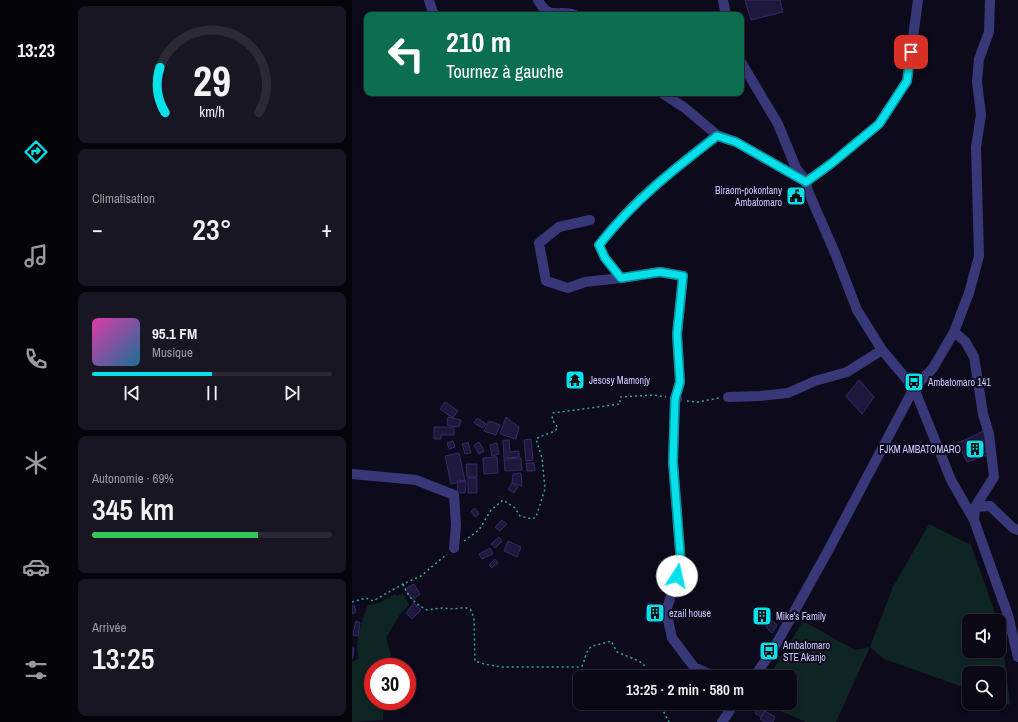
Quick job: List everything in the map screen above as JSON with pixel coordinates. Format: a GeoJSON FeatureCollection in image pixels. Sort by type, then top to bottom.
{"type":"FeatureCollection","features":[{"type":"Feature","properties":{"kind":"street"},"geometry":{"type":"LineString","coordinates":[[429,0],[433,12]]}},
{"type":"Feature","properties":{"kind":"street"},"geometry":{"type":"LineString","coordinates":[[538,0],[544,9],[548,12]]}},
{"type":"Feature","properties":{"kind":"street"},"geometry":{"type":"LineString","coordinates":[[723,0],[725,12]]}},
{"type":"Feature","properties":{"kind":"street"},"geometry":{"type":"LineString","coordinates":[[806,182],[832,163],[879,124],[907,81],[918,0]]}},
{"type":"Feature","properties":{"kind":"street"},"geometry":{"type":"LineString","coordinates":[[759,670],[774,648],[829,549],[914,388],[933,368],[954,332],[969,292],[979,256],[976,147],[981,115],[977,82],[979,59],[989,32],[990,0]]}},
{"type":"Feature","properties":{"kind":"street"},"geometry":{"type":"LineString","coordinates":[[744,67],[778,124],[796,168],[806,182],[808,191],[835,253],[856,310],[882,350],[914,388],[951,480],[974,520],[1008,615],[1018,657]]}},
{"type":"Feature","properties":{"kind":"street"},"geometry":{"type":"LineString","coordinates":[[667,96],[685,108],[717,136],[736,142],[806,182]]}},
{"type":"Feature","properties":{"kind":"street"},"geometry":{"type":"LineString","coordinates":[[621,278],[605,258],[599,245],[616,223],[652,187],[717,136]]}},
{"type":"Feature","properties":{"kind":"street"},"geometry":{"type":"LineString","coordinates":[[590,220],[559,227],[539,243],[546,281],[568,288],[585,282],[660,272],[683,276],[677,334],[680,382],[676,399],[673,462],[681,564],[666,611],[672,638],[694,667],[701,670]]}},
{"type":"Feature","properties":{"kind":"street"},"geometry":{"type":"LineString","coordinates":[[954,332],[965,341],[974,357],[982,407],[989,434],[994,477],[975,507],[974,520]]}},
{"type":"Feature","properties":{"kind":"street"},"geometry":{"type":"LineString","coordinates":[[728,396],[760,396],[788,393],[815,381],[847,372],[882,350]]}},
{"type":"Feature","properties":{"kind":"street"},"geometry":{"type":"LineString","coordinates":[[352,474],[416,480],[454,495],[456,525],[454,548]]}},
{"type":"Feature","properties":{"kind":"street"},"geometry":{"type":"LineString","coordinates":[[975,507],[990,506],[1013,528],[1018,530]]}},
{"type":"Feature","properties":{"kind":"street"},"geometry":{"type":"LineString","coordinates":[[722,722],[731,710]]}},
{"type":"Feature","properties":{"kind":"path"},"geometry":{"type":"LineString","coordinates":[[352,602],[366,598],[373,601],[403,584],[421,576],[454,548],[479,530],[492,510],[503,500],[515,508],[520,516],[532,518],[536,517],[545,489],[542,458],[536,439],[554,432],[558,428],[552,418],[553,413],[620,404],[620,397],[654,395],[698,402],[728,396]]}},
{"type":"Feature","properties":{"kind":"path"},"geometry":{"type":"LineString","coordinates":[[403,584],[406,592],[412,600],[427,610],[442,608],[467,608],[471,610],[474,619],[475,661],[501,667],[581,667],[590,646],[611,641],[617,652],[638,661],[644,665],[646,670]]}},
{"type":"Feature","properties":{"kind":"path"},"geometry":{"type":"LineString","coordinates":[[663,710],[669,722]]}},
{"type":"Feature","properties":{"kind":"green space"},"geometry":{"type":"Polygon","coordinates":[[[929,524],[971,545],[996,614],[962,614],[962,658],[1005,658],[1005,666],[962,666],[962,687],[884,659],[870,647],[893,587],[929,524]]]}},
{"type":"Feature","properties":{"kind":"green space"},"geometry":{"type":"Polygon","coordinates":[[[403,593],[409,605],[400,614],[386,638],[391,655],[389,658],[364,658],[364,710],[384,710],[383,720],[352,722],[352,662],[359,658],[357,645],[361,624],[368,605],[379,603],[395,594],[397,596],[403,593]]]}},
{"type":"Feature","properties":{"kind":"green space"},"geometry":{"type":"Polygon","coordinates":[[[803,621],[855,650],[870,647],[836,722],[806,722],[779,710],[797,710],[797,670],[773,670],[803,621]]]}},
{"type":"Feature","properties":{"kind":"green space"},"geometry":{"type":"Polygon","coordinates":[[[1006,671],[1010,705],[1006,704],[1006,671]]]}},
{"type":"Feature","properties":{"kind":"building"},"geometry":{"type":"Polygon","coordinates":[[[745,0],[780,0],[783,12],[751,20],[745,0]]]}},
{"type":"Feature","properties":{"kind":"building"},"geometry":{"type":"Polygon","coordinates":[[[859,380],[874,397],[862,414],[846,396],[859,380]]]}},
{"type":"Feature","properties":{"kind":"building"},"geometry":{"type":"Polygon","coordinates":[[[445,402],[458,411],[453,418],[440,409],[445,402]]]}},
{"type":"Feature","properties":{"kind":"building"},"geometry":{"type":"Polygon","coordinates":[[[448,417],[461,420],[459,427],[447,425],[448,417]]]}},
{"type":"Feature","properties":{"kind":"building"},"geometry":{"type":"Polygon","coordinates":[[[506,417],[519,427],[516,439],[500,434],[506,417]]]}},
{"type":"Feature","properties":{"kind":"building"},"geometry":{"type":"Polygon","coordinates":[[[477,418],[486,424],[483,428],[474,423],[477,418]]]}},
{"type":"Feature","properties":{"kind":"building"},"geometry":{"type":"Polygon","coordinates":[[[489,421],[500,425],[496,435],[484,431],[489,421]]]}},
{"type":"Feature","properties":{"kind":"building"},"geometry":{"type":"Polygon","coordinates":[[[434,427],[454,427],[454,435],[441,435],[441,439],[434,439],[434,427]]]}},
{"type":"Feature","properties":{"kind":"building","name":"FJKM AMBATOMARO"},"geometry":{"type":"Polygon","coordinates":[[[984,431],[990,454],[967,462],[958,443],[984,431]]]}},
{"type":"Feature","properties":{"kind":"building"},"geometry":{"type":"Polygon","coordinates":[[[531,439],[533,460],[526,461],[524,440],[531,439]]]}},
{"type":"Feature","properties":{"kind":"building"},"geometry":{"type":"Polygon","coordinates":[[[503,440],[509,440],[510,452],[519,451],[519,457],[504,458],[503,440]]]}},
{"type":"Feature","properties":{"kind":"building"},"geometry":{"type":"Polygon","coordinates":[[[453,441],[455,447],[449,449],[447,443],[453,441]]]}},
{"type":"Feature","properties":{"kind":"building"},"geometry":{"type":"Polygon","coordinates":[[[468,442],[471,453],[465,454],[462,444],[468,442]]]}},
{"type":"Feature","properties":{"kind":"building"},"geometry":{"type":"Polygon","coordinates":[[[479,442],[484,451],[479,454],[474,445],[479,442]]]}},
{"type":"Feature","properties":{"kind":"building"},"geometry":{"type":"Polygon","coordinates":[[[497,443],[499,454],[492,456],[490,445],[497,443]]]}},
{"type":"Feature","properties":{"kind":"building"},"geometry":{"type":"Polygon","coordinates":[[[459,453],[465,481],[451,484],[445,456],[459,453]]]}},
{"type":"Feature","properties":{"kind":"building"},"geometry":{"type":"Polygon","coordinates":[[[497,457],[498,473],[484,474],[483,458],[497,457]]]}},
{"type":"Feature","properties":{"kind":"building"},"geometry":{"type":"Polygon","coordinates":[[[521,458],[522,470],[505,471],[504,459],[521,458]]]}},
{"type":"Feature","properties":{"kind":"building"},"geometry":{"type":"Polygon","coordinates":[[[526,463],[534,463],[535,471],[527,471],[526,463]]]}},
{"type":"Feature","properties":{"kind":"building"},"geometry":{"type":"Polygon","coordinates":[[[466,464],[477,464],[477,477],[467,477],[466,464]]]}},
{"type":"Feature","properties":{"kind":"building"},"geometry":{"type":"Polygon","coordinates":[[[521,473],[522,486],[512,483],[513,474],[521,473]]]}},
{"type":"Feature","properties":{"kind":"building"},"geometry":{"type":"Polygon","coordinates":[[[468,478],[477,478],[477,493],[468,493],[468,478]]]}},
{"type":"Feature","properties":{"kind":"building"},"geometry":{"type":"Polygon","coordinates":[[[458,480],[466,481],[465,493],[457,493],[458,480]]]}},
{"type":"Feature","properties":{"kind":"building"},"geometry":{"type":"Polygon","coordinates":[[[512,483],[518,487],[514,493],[508,489],[512,483]]]}},
{"type":"Feature","properties":{"kind":"building"},"geometry":{"type":"Polygon","coordinates":[[[475,508],[479,514],[475,517],[471,511],[475,508]]]}},
{"type":"Feature","properties":{"kind":"building"},"geometry":{"type":"Polygon","coordinates":[[[502,520],[507,524],[500,531],[495,527],[502,520]]]}},
{"type":"Feature","properties":{"kind":"building"},"geometry":{"type":"Polygon","coordinates":[[[499,537],[502,541],[495,548],[491,544],[499,537]]]}},
{"type":"Feature","properties":{"kind":"building"},"geometry":{"type":"Polygon","coordinates":[[[508,541],[521,547],[517,557],[504,551],[508,541]]]}},
{"type":"Feature","properties":{"kind":"building"},"geometry":{"type":"Polygon","coordinates":[[[490,548],[493,554],[482,559],[479,554],[490,548]]]}},
{"type":"Feature","properties":{"kind":"building"},"geometry":{"type":"Polygon","coordinates":[[[495,559],[498,563],[492,568],[489,565],[495,559]]]}},
{"type":"Feature","properties":{"kind":"building"},"geometry":{"type":"Polygon","coordinates":[[[414,584],[420,594],[413,600],[405,589],[414,584]]]}},
{"type":"Feature","properties":{"kind":"building"},"geometry":{"type":"Polygon","coordinates":[[[414,603],[421,610],[412,619],[406,613],[414,603]]]}},
{"type":"Feature","properties":{"kind":"building","name":"ezail house"},"geometry":{"type":"Polygon","coordinates":[[[648,603],[664,607],[660,623],[645,619],[648,603]]]}},
{"type":"Feature","properties":{"kind":"building"},"geometry":{"type":"Polygon","coordinates":[[[354,605],[356,612],[352,614],[352,606],[354,605]]]}},
{"type":"Feature","properties":{"kind":"building","name":"Mike's Family"},"geometry":{"type":"Polygon","coordinates":[[[759,608],[770,619],[765,625],[754,613],[759,608]]]}},
{"type":"Feature","properties":{"kind":"building"},"geometry":{"type":"Polygon","coordinates":[[[771,620],[777,625],[772,633],[766,627],[771,620]]]}},
{"type":"Feature","properties":{"kind":"building"},"geometry":{"type":"Polygon","coordinates":[[[356,621],[360,623],[358,636],[353,635],[356,621]]]}},
{"type":"Feature","properties":{"kind":"building"},"geometry":{"type":"Polygon","coordinates":[[[352,648],[354,648],[353,658],[352,658],[352,648]]]}},
{"type":"Feature","properties":{"kind":"building"},"geometry":{"type":"Polygon","coordinates":[[[757,710],[765,711],[761,717],[755,713],[757,710]]]}},
{"type":"Feature","properties":{"kind":"building"},"geometry":{"type":"Polygon","coordinates":[[[765,711],[775,717],[773,722],[765,722],[760,719],[765,711]]]}},
{"type":"Feature","properties":{"kind":"place","name":"Biraom-pokontany Ambatomaro"},"geometry":{"type":"Point","coordinates":[796,196]}},
{"type":"Feature","properties":{"kind":"place","name":"Jesosy Mamonjy"},"geometry":{"type":"Point","coordinates":[575,380]}},
{"type":"Feature","properties":{"kind":"place","name":"Ambatomaro 141"},"geometry":{"type":"Point","coordinates":[914,382]}},
{"type":"Feature","properties":{"kind":"place","name":"FJKM AMBATOMARO"},"geometry":{"type":"Point","coordinates":[975,449]}},
{"type":"Feature","properties":{"kind":"place","name":"ezail house"},"geometry":{"type":"Point","coordinates":[655,613]}},
{"type":"Feature","properties":{"kind":"place","name":"Mike's Family"},"geometry":{"type":"Point","coordinates":[762,616]}},
{"type":"Feature","properties":{"kind":"place","name":"Ambatomaro STE Akanjo"},"geometry":{"type":"Point","coordinates":[769,651]}},
{"type":"Feature","properties":{"kind":"route"},"geometry":{"type":"LineString","coordinates":[[677,576],[681,564],[673,462],[675,399],[680,382],[677,334],[683,276],[660,272],[621,278],[605,258],[599,245],[616,223],[652,187],[717,136],[736,142],[806,182],[832,163],[879,124],[907,81],[911,52]]}}]}
